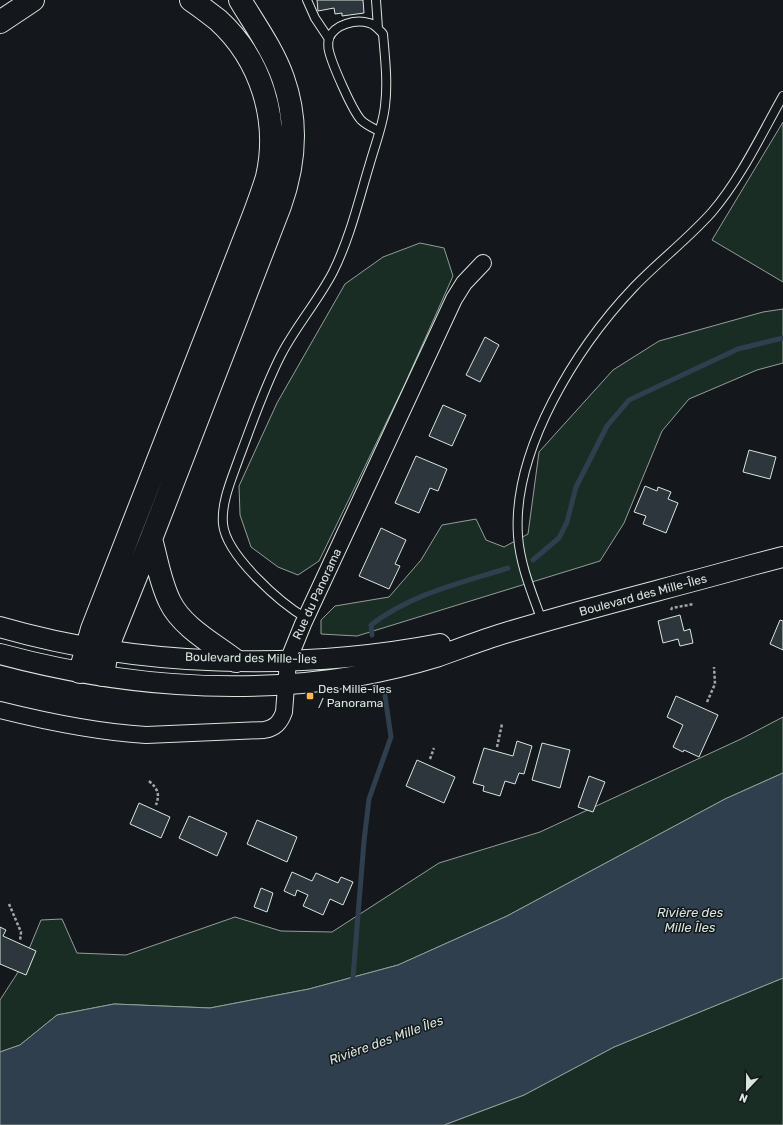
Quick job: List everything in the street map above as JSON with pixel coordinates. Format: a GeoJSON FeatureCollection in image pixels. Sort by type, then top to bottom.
{"type":"FeatureCollection","features":[{"type":"Feature","properties":{"kind":"highway"},"geometry":{"type":"LineString","coordinates":[[0,22],[33,0]]}},
{"type":"Feature","properties":{"kind":"highway"},"geometry":{"type":"LineString","coordinates":[[103,675],[107,650],[112,636],[282,200],[291,167],[293,151],[291,108],[282,78],[270,52],[240,0]]}},
{"type":"Feature","properties":{"kind":"highway"},"geometry":{"type":"LineString","coordinates":[[80,672],[86,647],[110,581],[267,177],[271,138],[270,118],[260,81],[252,64],[233,36],[199,2]]}},
{"type":"Feature","properties":{"kind":"highway"},"geometry":{"type":"LineString","coordinates":[[151,539],[166,592],[178,614],[194,630],[236,661]]}},
{"type":"Feature","properties":{"kind":"street","name":"Rue du Panorama"},"geometry":{"type":"LineString","coordinates":[[0,710],[61,724],[128,734],[158,735],[264,730],[276,726],[284,712],[288,661],[306,618],[454,299],[464,283],[483,263]]}},
{"type":"Feature","properties":{"kind":"street","name":"Boulevard des Mille-Îles"},"geometry":{"type":"LineString","coordinates":[[0,654],[80,672],[124,679],[183,684],[238,686],[327,680],[395,669],[436,657],[503,633],[783,557]]}},
{"type":"Feature","properties":{"kind":"street","name":"Boulevard des Mille-Îles"},"geometry":{"type":"LineString","coordinates":[[0,627],[86,647],[178,658],[236,661],[288,661],[390,653],[503,633]]}},
{"type":"Feature","properties":{"kind":"lane"},"geometry":{"type":"LineString","coordinates":[[306,0],[315,18],[329,39]]}},
{"type":"Feature","properties":{"kind":"lane"},"geometry":{"type":"LineString","coordinates":[[376,0],[378,28]]}},
{"type":"Feature","properties":{"kind":"lane"},"geometry":{"type":"LineString","coordinates":[[306,618],[285,604],[246,566],[232,549],[223,526],[224,505],[231,482],[272,372],[334,270],[350,228],[379,131],[385,108],[386,84],[383,34],[378,28],[370,23],[357,22],[343,25],[335,30],[329,39],[328,49],[356,114],[362,122],[379,131]]}},
{"type":"Feature","properties":{"kind":"lane"},"geometry":{"type":"LineString","coordinates":[[543,622],[525,572],[520,552],[518,534],[518,508],[524,474],[539,433],[568,375],[594,336],[611,313],[635,286],[704,220],[721,200],[740,172],[783,96]]}},
{"type":"Feature","properties":{"kind":"path"},"geometry":{"type":"LineString","coordinates":[[671,610],[672,608],[694,604]]}},
{"type":"Feature","properties":{"kind":"path"},"geometry":{"type":"LineString","coordinates":[[707,702],[715,684],[714,667]]}},
{"type":"Feature","properties":{"kind":"path"},"geometry":{"type":"LineString","coordinates":[[497,747],[502,724]]}},
{"type":"Feature","properties":{"kind":"path"},"geometry":{"type":"LineString","coordinates":[[430,759],[434,748]]}},
{"type":"Feature","properties":{"kind":"path"},"geometry":{"type":"LineString","coordinates":[[150,781],[156,787],[158,792],[156,805]]}},
{"type":"Feature","properties":{"kind":"path"},"geometry":{"type":"LineString","coordinates":[[9,904],[21,932],[20,941]]}},
{"type":"Feature","properties":{"kind":"green space"},"geometry":{"type":"Polygon","coordinates":[[[783,122],[783,282],[712,240],[783,122]]]}},
{"type":"Feature","properties":{"kind":"green space"},"geometry":{"type":"Polygon","coordinates":[[[420,243],[444,248],[453,276],[404,386],[319,561],[298,575],[278,567],[251,547],[240,515],[239,486],[277,403],[345,284],[383,257],[420,243]]]}},
{"type":"Feature","properties":{"kind":"green space"},"geometry":{"type":"Polygon","coordinates":[[[783,309],[783,363],[757,370],[689,399],[662,431],[624,523],[600,561],[357,636],[321,634],[321,620],[335,606],[389,597],[421,560],[442,525],[476,519],[486,540],[504,547],[528,534],[539,452],[613,370],[659,341],[763,312],[783,309]]]}},
{"type":"Feature","properties":{"kind":"green space"},"geometry":{"type":"Polygon","coordinates":[[[783,717],[783,773],[725,799],[507,916],[398,965],[309,989],[210,1008],[114,1004],[57,1015],[20,1045],[0,1052],[0,1000],[22,966],[41,920],[62,919],[77,953],[126,955],[235,917],[281,931],[332,932],[439,863],[540,832],[741,739],[783,717]]]}},
{"type":"Feature","properties":{"kind":"green space"},"geometry":{"type":"Polygon","coordinates":[[[783,978],[783,1125],[444,1125],[524,1095],[614,1047],[783,978]]]}},
{"type":"Feature","properties":{"kind":"water","name":"Rivière des Mille Îles"},"geometry":{"type":"Polygon","coordinates":[[[783,773],[783,978],[614,1047],[524,1095],[444,1125],[0,1125],[0,1052],[20,1045],[57,1015],[114,1004],[210,1008],[309,989],[398,965],[507,916],[725,799],[783,773]]]}},
{"type":"Feature","properties":{"kind":"building"},"geometry":{"type":"Polygon","coordinates":[[[317,0],[363,0],[364,13],[342,16],[342,13],[335,14],[334,8],[318,11],[317,0]]]}},
{"type":"Feature","properties":{"kind":"building"},"geometry":{"type":"Polygon","coordinates":[[[485,337],[499,345],[480,382],[466,375],[485,337]]]}},
{"type":"Feature","properties":{"kind":"building"},"geometry":{"type":"Polygon","coordinates":[[[443,405],[466,415],[452,446],[429,436],[443,405]]]}},
{"type":"Feature","properties":{"kind":"building"},"geometry":{"type":"Polygon","coordinates":[[[749,450],[776,457],[770,479],[743,472],[749,450]]]}},
{"type":"Feature","properties":{"kind":"building"},"geometry":{"type":"Polygon","coordinates":[[[416,456],[447,469],[438,491],[430,488],[419,513],[395,503],[416,456]]]}},
{"type":"Feature","properties":{"kind":"building"},"geometry":{"type":"Polygon","coordinates":[[[645,486],[657,491],[658,487],[671,492],[668,499],[678,503],[666,533],[643,524],[646,516],[634,512],[645,486]]]}},
{"type":"Feature","properties":{"kind":"building"},"geometry":{"type":"Polygon","coordinates":[[[381,528],[406,540],[395,564],[400,566],[389,589],[359,576],[381,528]]]}},
{"type":"Feature","properties":{"kind":"building"},"geometry":{"type":"Polygon","coordinates":[[[680,615],[684,631],[690,629],[693,643],[680,646],[678,639],[663,643],[658,621],[680,615]]]}},
{"type":"Feature","properties":{"kind":"building"},"geometry":{"type":"Polygon","coordinates":[[[780,620],[783,621],[783,650],[770,644],[780,620]]]}},
{"type":"Feature","properties":{"kind":"building"},"geometry":{"type":"Polygon","coordinates":[[[676,696],[718,715],[699,757],[673,747],[683,725],[667,717],[676,696]]]}},
{"type":"Feature","properties":{"kind":"building"},"geometry":{"type":"Polygon","coordinates":[[[517,741],[532,746],[524,774],[519,773],[515,784],[505,781],[500,796],[483,791],[484,786],[473,783],[484,748],[513,756],[517,741]]]}},
{"type":"Feature","properties":{"kind":"building"},"geometry":{"type":"Polygon","coordinates":[[[542,743],[570,750],[560,788],[532,780],[542,743]]]}},
{"type":"Feature","properties":{"kind":"building"},"geometry":{"type":"Polygon","coordinates":[[[417,760],[455,777],[444,803],[406,786],[417,760]]]}},
{"type":"Feature","properties":{"kind":"building"},"geometry":{"type":"Polygon","coordinates":[[[589,776],[605,782],[593,812],[578,807],[589,776]]]}},
{"type":"Feature","properties":{"kind":"building"},"geometry":{"type":"Polygon","coordinates":[[[139,803],[170,817],[161,838],[130,824],[139,803]]]}},
{"type":"Feature","properties":{"kind":"building"},"geometry":{"type":"Polygon","coordinates":[[[189,816],[227,833],[217,856],[179,838],[189,816]]]}},
{"type":"Feature","properties":{"kind":"building"},"geometry":{"type":"Polygon","coordinates":[[[257,820],[297,837],[287,862],[247,844],[257,820]]]}},
{"type":"Feature","properties":{"kind":"building"},"geometry":{"type":"Polygon","coordinates":[[[292,872],[312,881],[316,873],[338,883],[341,877],[353,882],[343,905],[330,899],[323,915],[303,906],[308,895],[297,890],[295,896],[284,891],[292,872]]]}},
{"type":"Feature","properties":{"kind":"building"},"geometry":{"type":"Polygon","coordinates":[[[261,888],[273,893],[267,912],[254,907],[261,888]]]}},
{"type":"Feature","properties":{"kind":"building"},"geometry":{"type":"Polygon","coordinates":[[[0,927],[6,930],[3,936],[36,951],[26,975],[0,964],[0,927]]]}},
{"type":"Feature","properties":{"kind":"waterway"},"geometry":{"type":"LineString","coordinates":[[533,560],[559,538],[567,522],[576,487],[607,426],[629,400],[738,349],[783,338]]}},
{"type":"Feature","properties":{"kind":"waterway"},"geometry":{"type":"LineString","coordinates":[[372,635],[371,625],[386,614],[403,605],[437,590],[508,568]]}},
{"type":"Feature","properties":{"kind":"waterway"},"geometry":{"type":"LineString","coordinates":[[353,984],[364,841],[369,799],[391,737],[385,696]]}},
{"type":"Feature","properties":{"kind":"place","name":"Des Mille-îles / Panorama"},"geometry":{"type":"Point","coordinates":[310,696]}}]}
